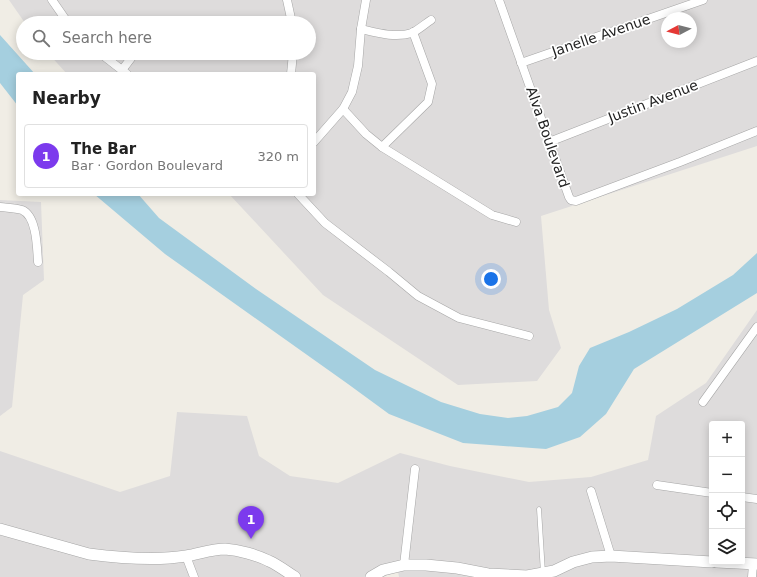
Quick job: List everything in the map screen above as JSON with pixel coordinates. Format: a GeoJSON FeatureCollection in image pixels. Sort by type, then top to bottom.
{"type":"FeatureCollection","features":[{"type":"Feature","properties":{"kind":"street"},"geometry":{"type":"LineString","coordinates":[[52,0],[63,16]]}},
{"type":"Feature","properties":{"kind":"street"},"geometry":{"type":"LineString","coordinates":[[287,0],[290,16]]}},
{"type":"Feature","properties":{"kind":"street"},"geometry":{"type":"LineString","coordinates":[[316,140],[344,109],[352,92],[358,66],[361,29],[366,0]]}},
{"type":"Feature","properties":{"kind":"street","name":"Alva Boulevard"},"geometry":{"type":"LineString","coordinates":[[499,0],[571,200],[576,201],[757,131]]}},
{"type":"Feature","properties":{"kind":"street","name":"Janelle Avenue"},"geometry":{"type":"LineString","coordinates":[[522,63],[703,0]]}},
{"type":"Feature","properties":{"kind":"street"},"geometry":{"type":"LineString","coordinates":[[361,29],[383,34],[397,35],[413,32],[430,20]]}},
{"type":"Feature","properties":{"kind":"street"},"geometry":{"type":"LineString","coordinates":[[382,147],[428,102],[432,84],[413,32]]}},
{"type":"Feature","properties":{"kind":"street"},"geometry":{"type":"LineString","coordinates":[[109,60],[125,72],[131,60]]}},
{"type":"Feature","properties":{"kind":"street"},"geometry":{"type":"LineString","coordinates":[[291,72],[292,60]]}},
{"type":"Feature","properties":{"kind":"street","name":"Justin Avenue"},"geometry":{"type":"LineString","coordinates":[[549,142],[757,61]]}},
{"type":"Feature","properties":{"kind":"street"},"geometry":{"type":"LineString","coordinates":[[344,109],[366,134],[382,147],[492,215],[516,222]]}},
{"type":"Feature","properties":{"kind":"street"},"geometry":{"type":"LineString","coordinates":[[300,196],[325,223],[418,296],[458,318],[528,336]]}},
{"type":"Feature","properties":{"kind":"street"},"geometry":{"type":"LineString","coordinates":[[0,208],[21,210],[26,212],[31,218],[38,262]]}},
{"type":"Feature","properties":{"kind":"street"},"geometry":{"type":"LineString","coordinates":[[703,402],[757,327]]}},
{"type":"Feature","properties":{"kind":"street"},"geometry":{"type":"LineString","coordinates":[[404,565],[415,469]]}},
{"type":"Feature","properties":{"kind":"street"},"geometry":{"type":"LineString","coordinates":[[657,485],[709,493]]}},
{"type":"Feature","properties":{"kind":"street"},"geometry":{"type":"LineString","coordinates":[[591,491],[611,556]]}},
{"type":"Feature","properties":{"kind":"street"},"geometry":{"type":"LineString","coordinates":[[745,497],[757,499]]}},
{"type":"Feature","properties":{"kind":"street"},"geometry":{"type":"LineString","coordinates":[[0,529],[89,554],[145,558],[186,556],[225,549],[238,551],[270,561],[295,577]]}},
{"type":"Feature","properties":{"kind":"street"},"geometry":{"type":"LineString","coordinates":[[186,556],[194,577]]}},
{"type":"Feature","properties":{"kind":"street"},"geometry":{"type":"LineString","coordinates":[[371,577],[383,570],[404,565],[426,565],[457,568],[488,574],[527,577],[554,571],[573,562],[592,557],[611,556],[709,562]]}},
{"type":"Feature","properties":{"kind":"street"},"geometry":{"type":"LineString","coordinates":[[745,563],[755,564],[752,577]]}},
{"type":"Feature","properties":{"kind":"lane"},"geometry":{"type":"LineString","coordinates":[[539,509],[543,573]]}},
{"type":"Feature","properties":{"kind":"shaded area"},"geometry":{"type":"Polygon","coordinates":[[[9,0],[757,0],[757,146],[541,216],[549,310],[561,348],[537,381],[458,385],[323,295],[231,196],[316,196],[316,72],[65,72],[54,60],[316,60],[316,16],[20,16],[9,0]]]}},
{"type":"Feature","properties":{"kind":"shaded area"},"geometry":{"type":"Polygon","coordinates":[[[0,200],[41,202],[44,280],[23,295],[12,407],[0,416],[0,200]]]}},
{"type":"Feature","properties":{"kind":"shaded area"},"geometry":{"type":"Polygon","coordinates":[[[757,310],[757,577],[399,577],[398,571],[383,577],[0,577],[0,451],[120,492],[170,476],[177,412],[247,416],[259,456],[290,476],[338,483],[400,453],[450,466],[529,482],[591,477],[648,460],[656,416],[706,383],[757,310]]]}},
{"type":"Feature","properties":{"kind":"water"},"geometry":{"type":"Polygon","coordinates":[[[0,35],[16,53],[16,60],[22,60],[33,72],[16,72],[16,103],[0,83],[0,35]]]}},
{"type":"Feature","properties":{"kind":"water"},"geometry":{"type":"Polygon","coordinates":[[[96,196],[140,196],[159,218],[256,289],[375,370],[441,402],[480,414],[508,418],[527,416],[558,407],[572,393],[579,366],[590,348],[629,332],[677,309],[733,275],[757,253],[757,293],[634,369],[606,414],[580,437],[546,449],[463,443],[389,414],[165,254],[96,196]]]}},
{"type":"Feature","properties":{"kind":"place","name":"The Bar"},"geometry":{"type":"Point","coordinates":[251,539]}}]}
